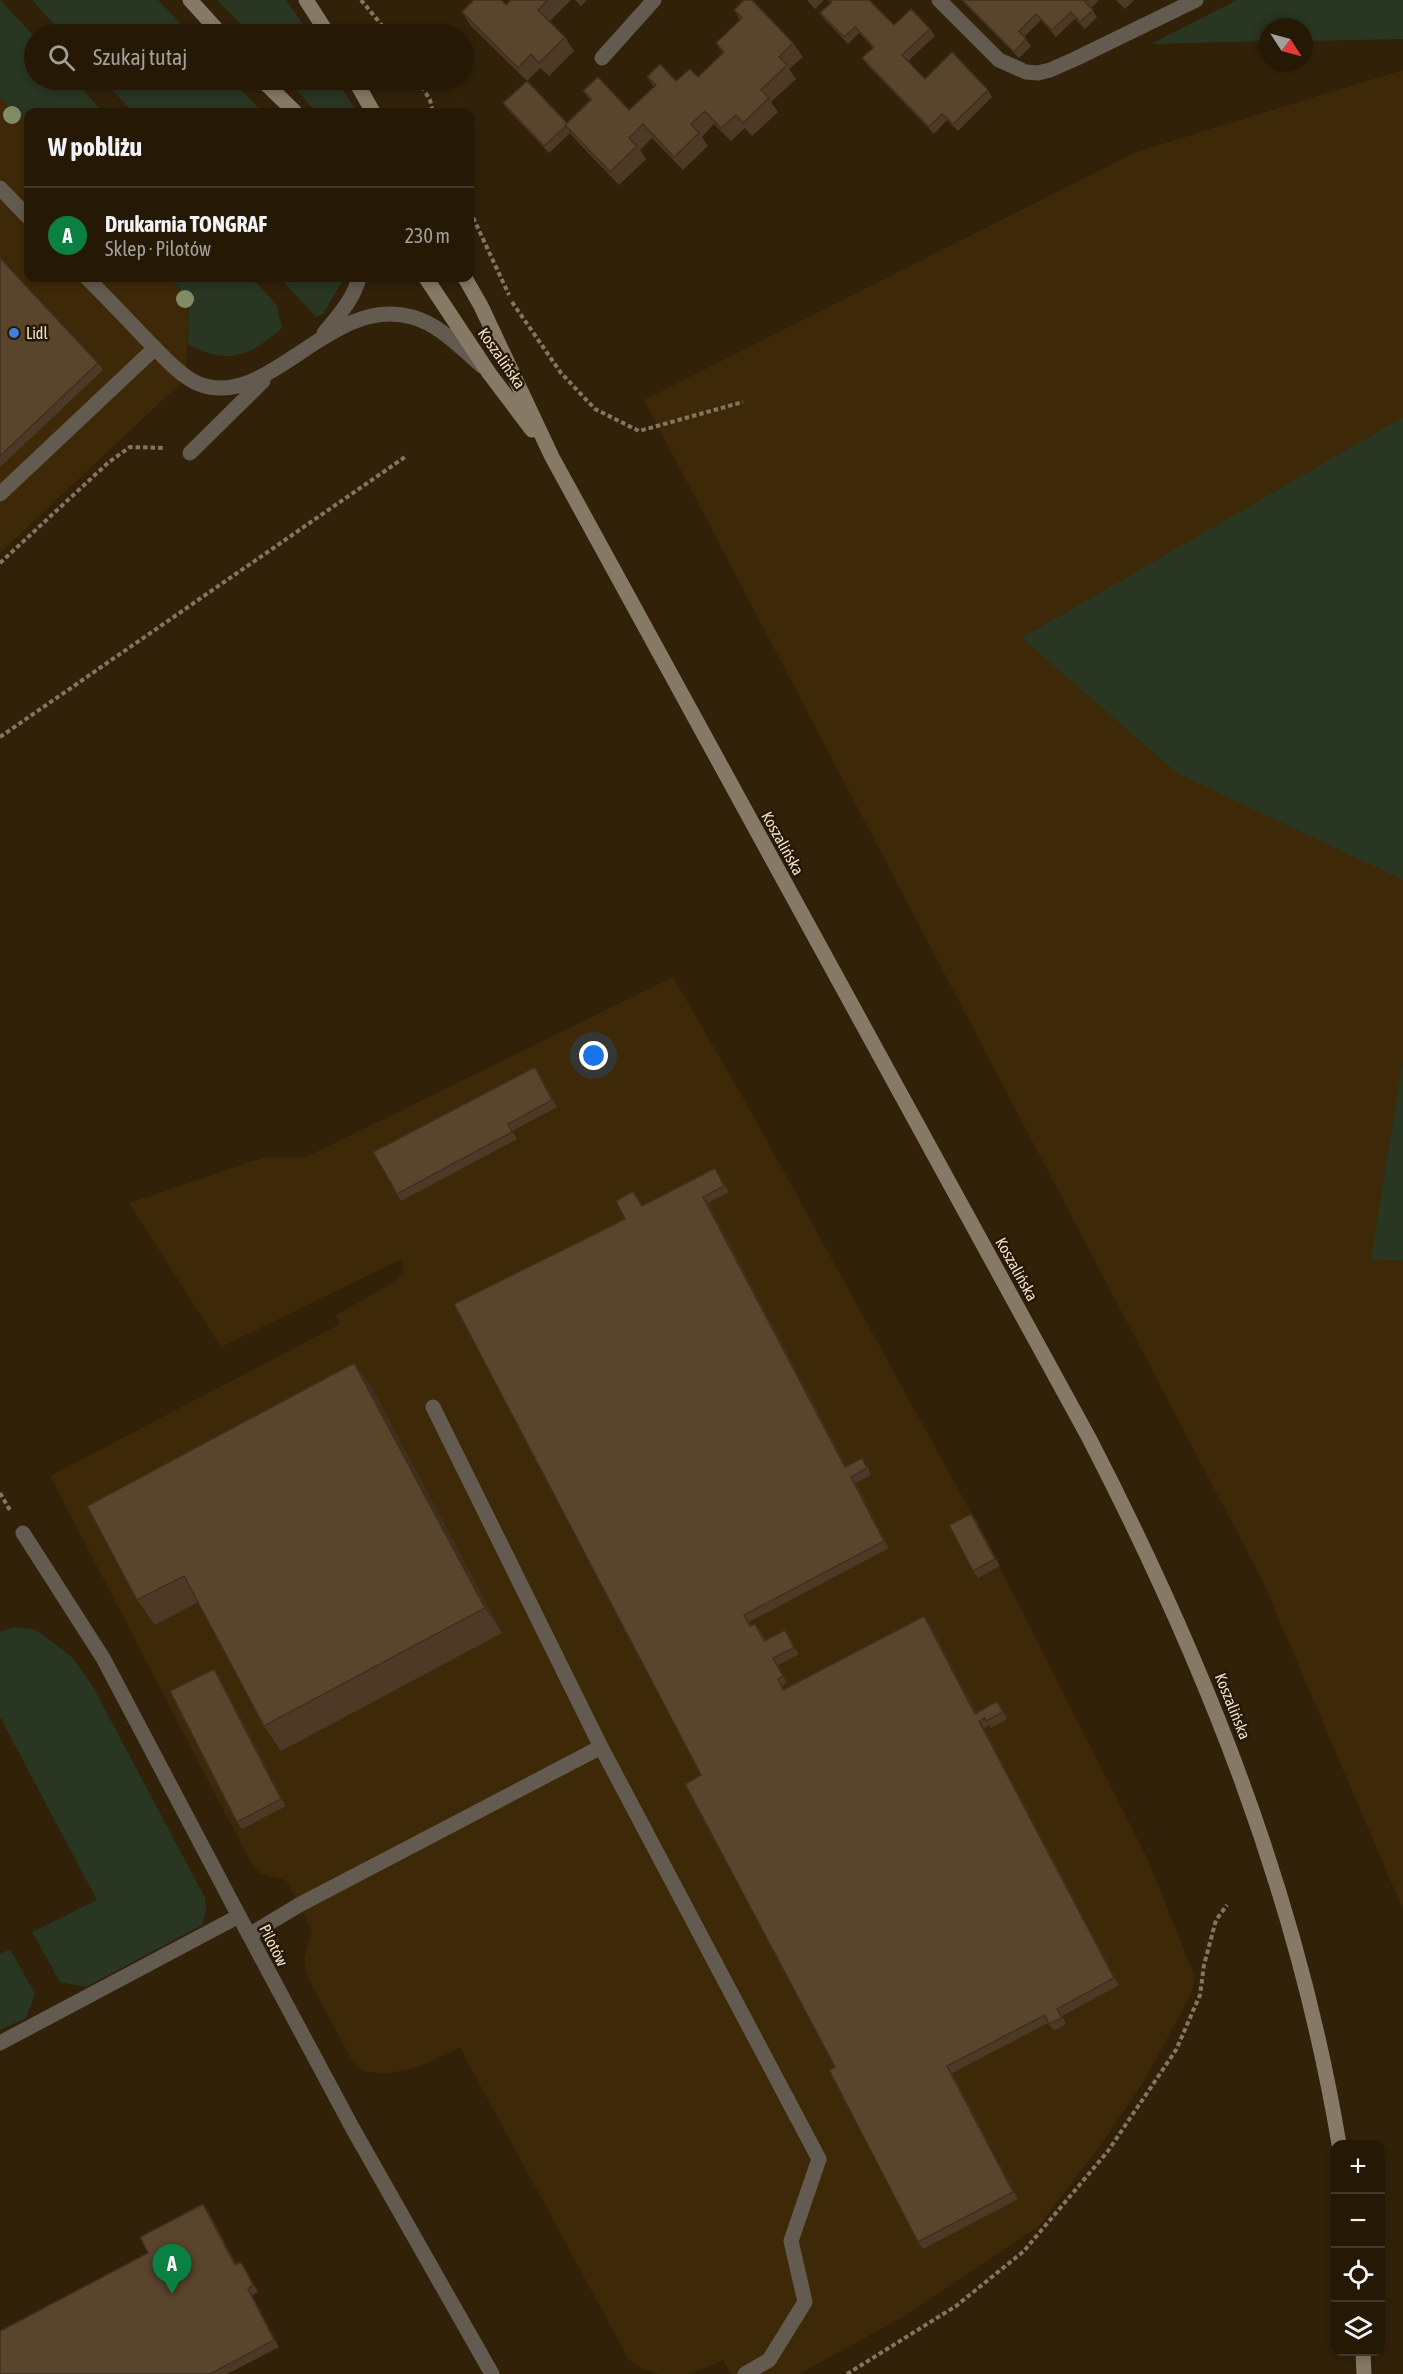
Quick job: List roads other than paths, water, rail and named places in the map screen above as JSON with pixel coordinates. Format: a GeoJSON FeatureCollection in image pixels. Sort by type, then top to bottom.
{"type":"FeatureCollection","features":[{"type":"Feature","properties":{"kind":"street"},"geometry":{"type":"LineString","coordinates":[[190,0],[212,24]]}},
{"type":"Feature","properties":{"kind":"street"},"geometry":{"type":"LineString","coordinates":[[306,0],[322,24]]}},
{"type":"Feature","properties":{"kind":"street"},"geometry":{"type":"LineString","coordinates":[[602,58],[654,0]]}},
{"type":"Feature","properties":{"kind":"street"},"geometry":{"type":"LineString","coordinates":[[939,0],[999,60],[1026,72],[1038,73],[1075,59],[1196,0]]}},
{"type":"Feature","properties":{"kind":"street"},"geometry":{"type":"LineString","coordinates":[[268,90],[281,108]]}},
{"type":"Feature","properties":{"kind":"street"},"geometry":{"type":"LineString","coordinates":[[272,90],[291,108]]}},
{"type":"Feature","properties":{"kind":"street"},"geometry":{"type":"LineString","coordinates":[[361,90],[371,108]]}},
{"type":"Feature","properties":{"kind":"street"},"geometry":{"type":"LineString","coordinates":[[0,188],[24,213]]}},
{"type":"Feature","properties":{"kind":"street"},"geometry":{"type":"LineString","coordinates":[[91,282],[170,363],[198,384],[220,388],[246,385],[319,338],[354,321],[379,314],[414,317],[444,334],[489,373]]}},
{"type":"Feature","properties":{"kind":"street"},"geometry":{"type":"LineString","coordinates":[[319,338],[345,308],[358,282]]}},
{"type":"Feature","properties":{"kind":"street","name":"Koszalińska"},"geometry":{"type":"LineString","coordinates":[[429,282],[489,373],[552,457]]}},
{"type":"Feature","properties":{"kind":"street","name":"Koszalińska"},"geometry":{"type":"LineString","coordinates":[[467,282],[481,306],[552,457],[1089,1438],[1160,1580],[1219,1717],[1274,1876],[1316,2033],[1338,2140]]}},
{"type":"Feature","properties":{"kind":"street"},"geometry":{"type":"LineString","coordinates":[[0,494],[155,348]]}},
{"type":"Feature","properties":{"kind":"street"},"geometry":{"type":"LineString","coordinates":[[190,453],[278,366]]}},
{"type":"Feature","properties":{"kind":"street"},"geometry":{"type":"LineString","coordinates":[[433,1407],[601,1747],[819,2159],[791,2241],[805,2302],[769,2360],[745,2374]]}},
{"type":"Feature","properties":{"kind":"street","name":"Pilotów"},"geometry":{"type":"LineString","coordinates":[[23,1533],[103,1658],[353,2129],[492,2374]]}},
{"type":"Feature","properties":{"kind":"street"},"geometry":{"type":"LineString","coordinates":[[249,1935],[309,1900],[601,1747]]}},
{"type":"Feature","properties":{"kind":"street"},"geometry":{"type":"LineString","coordinates":[[0,2043],[239,1916]]}},
{"type":"Feature","properties":{"kind":"street"},"geometry":{"type":"LineString","coordinates":[[1363,2356],[1364,2374]]}},
{"type":"Feature","properties":{"kind":"place","name":"Lidl"},"geometry":{"type":"Point","coordinates":[14,333]}},
{"type":"Feature","properties":{"kind":"place","name":"Drukarnia TONGRAF"},"geometry":{"type":"Point","coordinates":[172,2294]}}]}
